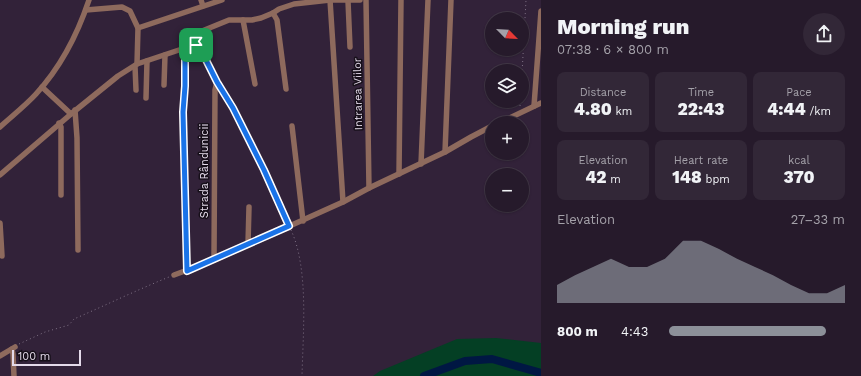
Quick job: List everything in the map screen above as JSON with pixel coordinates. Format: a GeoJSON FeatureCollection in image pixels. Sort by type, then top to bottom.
{"type":"FeatureCollection","features":[{"type":"Feature","properties":{"kind":"street"},"geometry":{"type":"LineString","coordinates":[[0,127],[28,103],[42,87],[65,53],[78,28],[89,0]]}},
{"type":"Feature","properties":{"kind":"street"},"geometry":{"type":"LineString","coordinates":[[201,0],[203,6]]}},
{"type":"Feature","properties":{"kind":"street"},"geometry":{"type":"LineString","coordinates":[[138,28],[222,0]]}},
{"type":"Feature","properties":{"kind":"street"},"geometry":{"type":"LineString","coordinates":[[330,0],[344,202]]}},
{"type":"Feature","properties":{"kind":"street"},"geometry":{"type":"LineString","coordinates":[[194,45],[196,38],[202,31],[229,20],[261,18],[279,9],[294,4],[330,0],[360,0]]}},
{"type":"Feature","properties":{"kind":"street","name":"Intrarea Viilor"},"geometry":{"type":"LineString","coordinates":[[366,0],[369,188]]}},
{"type":"Feature","properties":{"kind":"street"},"geometry":{"type":"LineString","coordinates":[[399,174],[401,0]]}},
{"type":"Feature","properties":{"kind":"street"},"geometry":{"type":"LineString","coordinates":[[421,164],[428,0]]}},
{"type":"Feature","properties":{"kind":"street"},"geometry":{"type":"LineString","coordinates":[[445,152],[450,0]]}},
{"type":"Feature","properties":{"kind":"street"},"geometry":{"type":"LineString","coordinates":[[348,1],[350,46]]}},
{"type":"Feature","properties":{"kind":"street"},"geometry":{"type":"LineString","coordinates":[[86,10],[125,8],[132,13],[138,28],[136,90]]}},
{"type":"Feature","properties":{"kind":"street"},"geometry":{"type":"LineString","coordinates":[[534,106],[541,11]]}},
{"type":"Feature","properties":{"kind":"street"},"geometry":{"type":"LineString","coordinates":[[273,13],[278,20],[286,89]]}},
{"type":"Feature","properties":{"kind":"street"},"geometry":{"type":"LineString","coordinates":[[243,20],[255,84]]}},
{"type":"Feature","properties":{"kind":"street"},"geometry":{"type":"LineString","coordinates":[[0,175],[73,112],[118,76],[136,65],[194,45],[199,46],[217,82],[233,108],[264,170],[289,226]]}},
{"type":"Feature","properties":{"kind":"street"},"geometry":{"type":"LineString","coordinates":[[185,48],[183,112],[187,271]]}},
{"type":"Feature","properties":{"kind":"street"},"geometry":{"type":"LineString","coordinates":[[164,85],[165,55]]}},
{"type":"Feature","properties":{"kind":"street"},"geometry":{"type":"LineString","coordinates":[[146,98],[147,61]]}},
{"type":"Feature","properties":{"kind":"street","name":"Strada Rândunicii"},"geometry":{"type":"LineString","coordinates":[[214,260],[215,90],[217,82]]}},
{"type":"Feature","properties":{"kind":"street"},"geometry":{"type":"LineString","coordinates":[[42,87],[73,112],[77,153],[78,250]]}},
{"type":"Feature","properties":{"kind":"street"},"geometry":{"type":"LineString","coordinates":[[514,116],[541,102]]}},
{"type":"Feature","properties":{"kind":"street"},"geometry":{"type":"LineString","coordinates":[[60,123],[61,195]]}},
{"type":"Feature","properties":{"kind":"street"},"geometry":{"type":"LineString","coordinates":[[292,126],[303,221]]}},
{"type":"Feature","properties":{"kind":"street"},"geometry":{"type":"LineString","coordinates":[[174,275],[214,260],[344,202],[369,188],[445,152],[485,130]]}},
{"type":"Feature","properties":{"kind":"street"},"geometry":{"type":"LineString","coordinates":[[248,244],[249,207]]}},
{"type":"Feature","properties":{"kind":"street"},"geometry":{"type":"LineString","coordinates":[[0,223],[2,256]]}},
{"type":"Feature","properties":{"kind":"street"},"geometry":{"type":"LineString","coordinates":[[0,356],[13,348]]}},
{"type":"Feature","properties":{"kind":"street"},"geometry":{"type":"LineString","coordinates":[[13,348],[14,376]]}},
{"type":"Feature","properties":{"kind":"path"},"geometry":{"type":"LineString","coordinates":[[523,64],[526,0]]}},
{"type":"Feature","properties":{"kind":"path"},"geometry":{"type":"LineString","coordinates":[[520,108],[520,113]]}},
{"type":"Feature","properties":{"kind":"path"},"geometry":{"type":"LineString","coordinates":[[289,226],[297,247],[301,270],[303,299],[302,376]]}},
{"type":"Feature","properties":{"kind":"path"},"geometry":{"type":"LineString","coordinates":[[13,348],[45,332],[69,325],[74,319],[127,294],[174,275]]}},
{"type":"Feature","properties":{"kind":"green space"},"geometry":{"type":"Polygon","coordinates":[[[496,338],[541,343],[541,376],[373,376],[380,371],[457,339],[496,338]]]}},
{"type":"Feature","properties":{"kind":"waterway"},"geometry":{"type":"LineString","coordinates":[[424,376],[465,361],[492,359],[541,373]]}},
{"type":"Feature","properties":{"kind":"route"},"geometry":{"type":"LineString","coordinates":[[196,45],[199,46],[217,82],[233,108],[264,170],[289,226],[187,271],[183,112],[185,94],[185,48],[196,45]]}}]}
